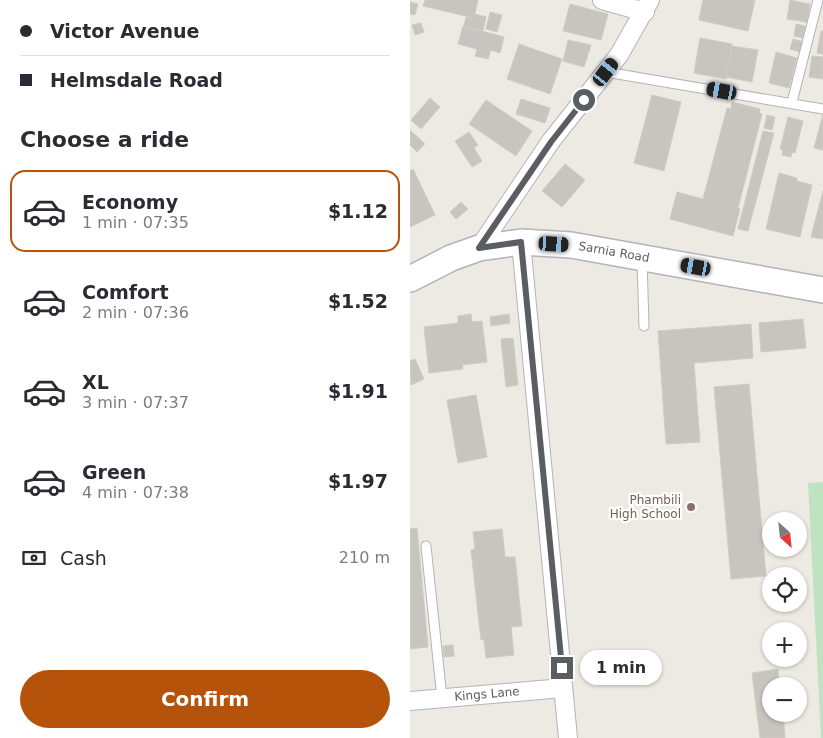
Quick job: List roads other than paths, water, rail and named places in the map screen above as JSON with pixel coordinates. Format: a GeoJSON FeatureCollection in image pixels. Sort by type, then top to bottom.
{"type":"FeatureCollection","features":[{"type":"Feature","properties":{"kind":"main road","name":"Sarnia Road"},"geometry":{"type":"LineString","coordinates":[[410,278],[451,258],[479,248],[521,242],[571,244],[823,290]]}},
{"type":"Feature","properties":{"kind":"street"},"geometry":{"type":"LineString","coordinates":[[479,248],[551,142],[606,72],[648,6],[602,0]]}},
{"type":"Feature","properties":{"kind":"street"},"geometry":{"type":"LineString","coordinates":[[521,242],[568,738]]}},
{"type":"Feature","properties":{"kind":"street","name":"Kings Lane"},"geometry":{"type":"LineString","coordinates":[[410,701],[563,688]]}},
{"type":"Feature","properties":{"kind":"lane"},"geometry":{"type":"LineString","coordinates":[[792,102],[818,0]]}},
{"type":"Feature","properties":{"kind":"lane"},"geometry":{"type":"LineString","coordinates":[[606,72],[792,102],[823,109]]}},
{"type":"Feature","properties":{"kind":"lane"},"geometry":{"type":"LineString","coordinates":[[642,257],[644,326]]}},
{"type":"Feature","properties":{"kind":"lane"},"geometry":{"type":"LineString","coordinates":[[426,546],[442,698]]}},
{"type":"Feature","properties":{"kind":"place","name":"Phambili High School"},"geometry":{"type":"Point","coordinates":[691,507]}}]}
